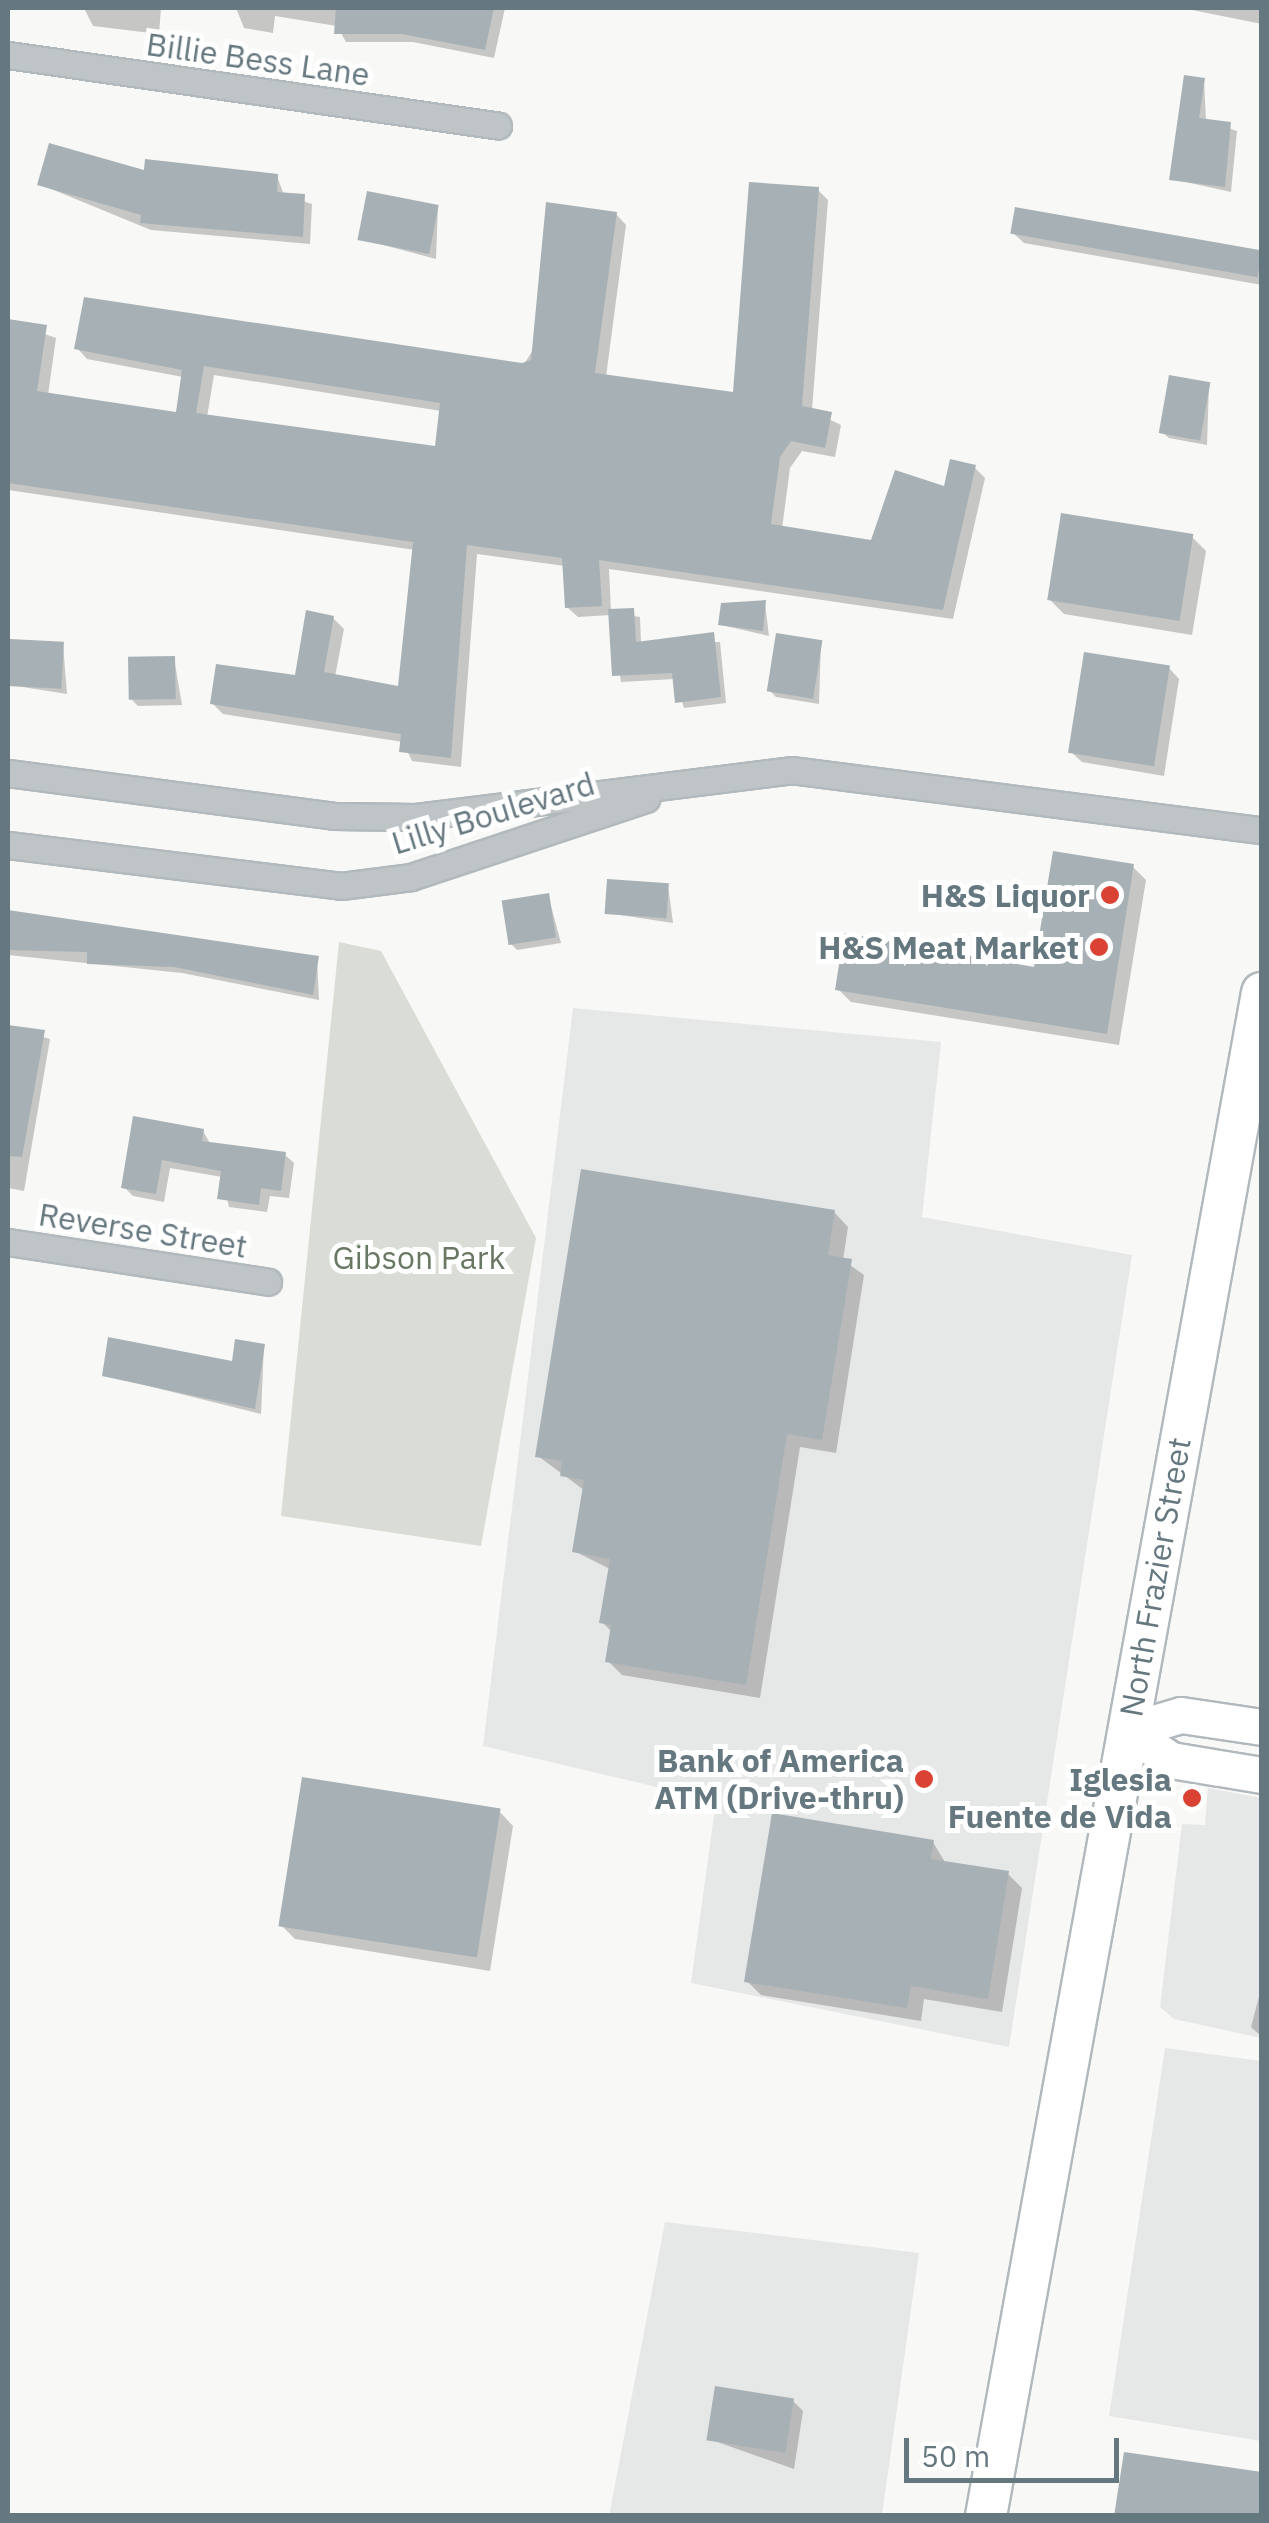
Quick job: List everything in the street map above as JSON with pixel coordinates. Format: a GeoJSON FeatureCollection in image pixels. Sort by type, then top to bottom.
{"type":"FeatureCollection","features":[{"type":"Feature","properties":{"kind":"main road","name":"North Frazier Street"},"geometry":{"type":"LineString","coordinates":[[986,2516],[1262,993]]}},
{"type":"Feature","properties":{"kind":"street","name":"Billie Bess Lane"},"geometry":{"type":"LineString","coordinates":[[8,55],[498,126]]}},
{"type":"Feature","properties":{"kind":"street","name":"Lilly Boulevard"},"geometry":{"type":"LineString","coordinates":[[8,773],[334,816],[416,817],[792,770],[882,776],[1262,830]]}},
{"type":"Feature","properties":{"kind":"street","name":"Lilly Boulevard"},"geometry":{"type":"LineString","coordinates":[[8,845],[340,886],[412,877],[697,781]]}},
{"type":"Feature","properties":{"kind":"street","name":"Reverse Street"},"geometry":{"type":"LineString","coordinates":[[8,1242],[268,1282]]}},
{"type":"Feature","properties":{"kind":"street"},"geometry":{"type":"LineString","coordinates":[[1127,1731],[1181,1715],[1262,1726]]}},
{"type":"Feature","properties":{"kind":"street"},"geometry":{"type":"LineString","coordinates":[[1127,1731],[1170,1760],[1262,1775]]}},
{"type":"Feature","properties":{"kind":"shaded area"},"geometry":{"type":"Polygon","coordinates":[[[573,1008],[941,1042],[922,1217],[1132,1255],[1009,2047],[691,1983],[716,1801],[483,1746],[573,1008]]]}},
{"type":"Feature","properties":{"kind":"shaded area"},"geometry":{"type":"Polygon","coordinates":[[[1208,1788],[1261,1798],[1261,2038],[1174,2019],[1160,2007],[1182,1824],[1205,1825],[1208,1788]]]}},
{"type":"Feature","properties":{"kind":"shaded area"},"geometry":{"type":"Polygon","coordinates":[[[1165,2048],[1261,2061],[1261,2441],[1109,2416],[1165,2048]]]}},
{"type":"Feature","properties":{"kind":"shaded area"},"geometry":{"type":"Polygon","coordinates":[[[665,2222],[919,2253],[882,2515],[609,2516],[665,2222]]]}},
{"type":"Feature","properties":{"kind":"green space","name":"Gibson Park"},"geometry":{"type":"Polygon","coordinates":[[[339,942],[381,951],[536,1238],[481,1546],[281,1516],[339,942]]]}},
{"type":"Feature","properties":{"kind":"building"},"geometry":{"type":"Polygon","coordinates":[[[336,8],[494,8],[485,50],[402,34],[334,34],[336,8]]]}},
{"type":"Feature","properties":{"kind":"building"},"geometry":{"type":"Polygon","coordinates":[[[1184,75],[1205,78],[1199,118],[1231,122],[1225,187],[1169,180],[1184,75]]]}},
{"type":"Feature","properties":{"kind":"building"},"geometry":{"type":"Polygon","coordinates":[[[49,143],[144,170],[145,159],[278,174],[277,192],[305,194],[303,237],[140,223],[141,215],[37,185],[49,143]]]}},
{"type":"Feature","properties":{"kind":"building"},"geometry":{"type":"Polygon","coordinates":[[[749,182],[819,187],[802,406],[832,412],[825,448],[791,441],[780,457],[771,524],[871,540],[895,470],[944,486],[950,459],[976,465],[943,610],[599,560],[602,606],[565,608],[562,558],[467,545],[451,758],[399,752],[401,734],[210,704],[216,664],[295,675],[306,610],[334,616],[324,672],[398,686],[413,542],[8,483],[8,319],[47,325],[37,391],[176,412],[182,370],[74,349],[84,297],[522,363],[531,360],[546,202],[617,212],[595,373],[733,392],[749,182]],[[204,366],[196,413],[435,446],[440,403],[204,366]]]}},
{"type":"Feature","properties":{"kind":"building"},"geometry":{"type":"Polygon","coordinates":[[[367,191],[439,205],[429,254],[357,240],[367,191]]]}},
{"type":"Feature","properties":{"kind":"building"},"geometry":{"type":"Polygon","coordinates":[[[1015,207],[1262,251],[1257,277],[1010,234],[1015,207]]]}},
{"type":"Feature","properties":{"kind":"building"},"geometry":{"type":"Polygon","coordinates":[[[1169,375],[1210,382],[1200,440],[1159,433],[1169,375]]]}},
{"type":"Feature","properties":{"kind":"building"},"geometry":{"type":"Polygon","coordinates":[[[1061,513],[1193,534],[1180,621],[1047,600],[1061,513]]]}},
{"type":"Feature","properties":{"kind":"building"},"geometry":{"type":"Polygon","coordinates":[[[766,600],[763,631],[718,625],[721,603],[766,600]]]}},
{"type":"Feature","properties":{"kind":"building"},"geometry":{"type":"Polygon","coordinates":[[[634,608],[636,642],[714,632],[721,697],[675,703],[672,673],[612,676],[608,609],[634,608]]]}},
{"type":"Feature","properties":{"kind":"building"},"geometry":{"type":"Polygon","coordinates":[[[776,633],[822,640],[813,699],[767,691],[776,633]]]}},
{"type":"Feature","properties":{"kind":"building"},"geometry":{"type":"Polygon","coordinates":[[[10,639],[64,642],[61,689],[8,686],[10,639]]]}},
{"type":"Feature","properties":{"kind":"building"},"geometry":{"type":"Polygon","coordinates":[[[1084,652],[1170,666],[1154,766],[1068,753],[1084,652]]]}},
{"type":"Feature","properties":{"kind":"building"},"geometry":{"type":"Polygon","coordinates":[[[175,656],[176,699],[129,700],[128,657],[175,656]]]}},
{"type":"Feature","properties":{"kind":"building"},"geometry":{"type":"Polygon","coordinates":[[[1053,851],[1134,864],[1107,1034],[835,990],[844,933],[1034,967],[1053,851]]]}},
{"type":"Feature","properties":{"kind":"building"},"geometry":{"type":"Polygon","coordinates":[[[607,879],[669,883],[666,918],[605,914],[607,879]]]}},
{"type":"Feature","properties":{"kind":"building"},"geometry":{"type":"Polygon","coordinates":[[[549,893],[556,937],[509,945],[502,901],[549,893]]]}},
{"type":"Feature","properties":{"kind":"building"},"geometry":{"type":"Polygon","coordinates":[[[8,910],[319,956],[313,995],[174,967],[87,964],[87,952],[8,950],[8,910]]]}},
{"type":"Feature","properties":{"kind":"building"},"geometry":{"type":"Polygon","coordinates":[[[8,1025],[45,1030],[22,1157],[8,1156],[8,1025]]]}},
{"type":"Feature","properties":{"kind":"building"},"geometry":{"type":"Polygon","coordinates":[[[133,1116],[204,1129],[202,1141],[286,1152],[281,1191],[261,1188],[259,1205],[217,1199],[221,1171],[162,1160],[156,1194],[121,1188],[133,1116]]]}},
{"type":"Feature","properties":{"kind":"building"},"geometry":{"type":"Polygon","coordinates":[[[581,1169],[835,1210],[828,1255],[852,1259],[822,1440],[787,1434],[746,1685],[605,1662],[611,1625],[599,1623],[610,1559],[572,1552],[584,1480],[560,1476],[562,1461],[535,1457],[581,1169]]]}},
{"type":"Feature","properties":{"kind":"building"},"geometry":{"type":"Polygon","coordinates":[[[108,1337],[232,1361],[235,1339],[265,1344],[255,1409],[102,1376],[108,1337]]]}},
{"type":"Feature","properties":{"kind":"building"},"geometry":{"type":"Polygon","coordinates":[[[302,1777],[501,1808],[477,1958],[278,1926],[302,1777]]]}},
{"type":"Feature","properties":{"kind":"building"},"geometry":{"type":"Polygon","coordinates":[[[772,1813],[934,1840],[931,1859],[1009,1871],[988,1999],[911,1986],[907,2008],[744,1982],[772,1813]]]}},
{"type":"Feature","properties":{"kind":"building"},"geometry":{"type":"Polygon","coordinates":[[[715,2386],[794,2399],[785,2453],[706,2440],[715,2386]]]}},
{"type":"Feature","properties":{"kind":"building"},"geometry":{"type":"Polygon","coordinates":[[[1124,2452],[1262,2472],[1262,2516],[1114,2516],[1124,2452]]]}},
{"type":"Feature","properties":{"kind":"place","name":"H&S Liquor"},"geometry":{"type":"Point","coordinates":[1110,895]}},
{"type":"Feature","properties":{"kind":"place","name":"H&S Meat Market"},"geometry":{"type":"Point","coordinates":[1099,947]}},
{"type":"Feature","properties":{"kind":"place","name":"Bank of America ATM (Drive-thru)"},"geometry":{"type":"Point","coordinates":[924,1779]}},
{"type":"Feature","properties":{"kind":"place","name":"Iglesia Fuente de Vida"},"geometry":{"type":"Point","coordinates":[1192,1798]}}]}
